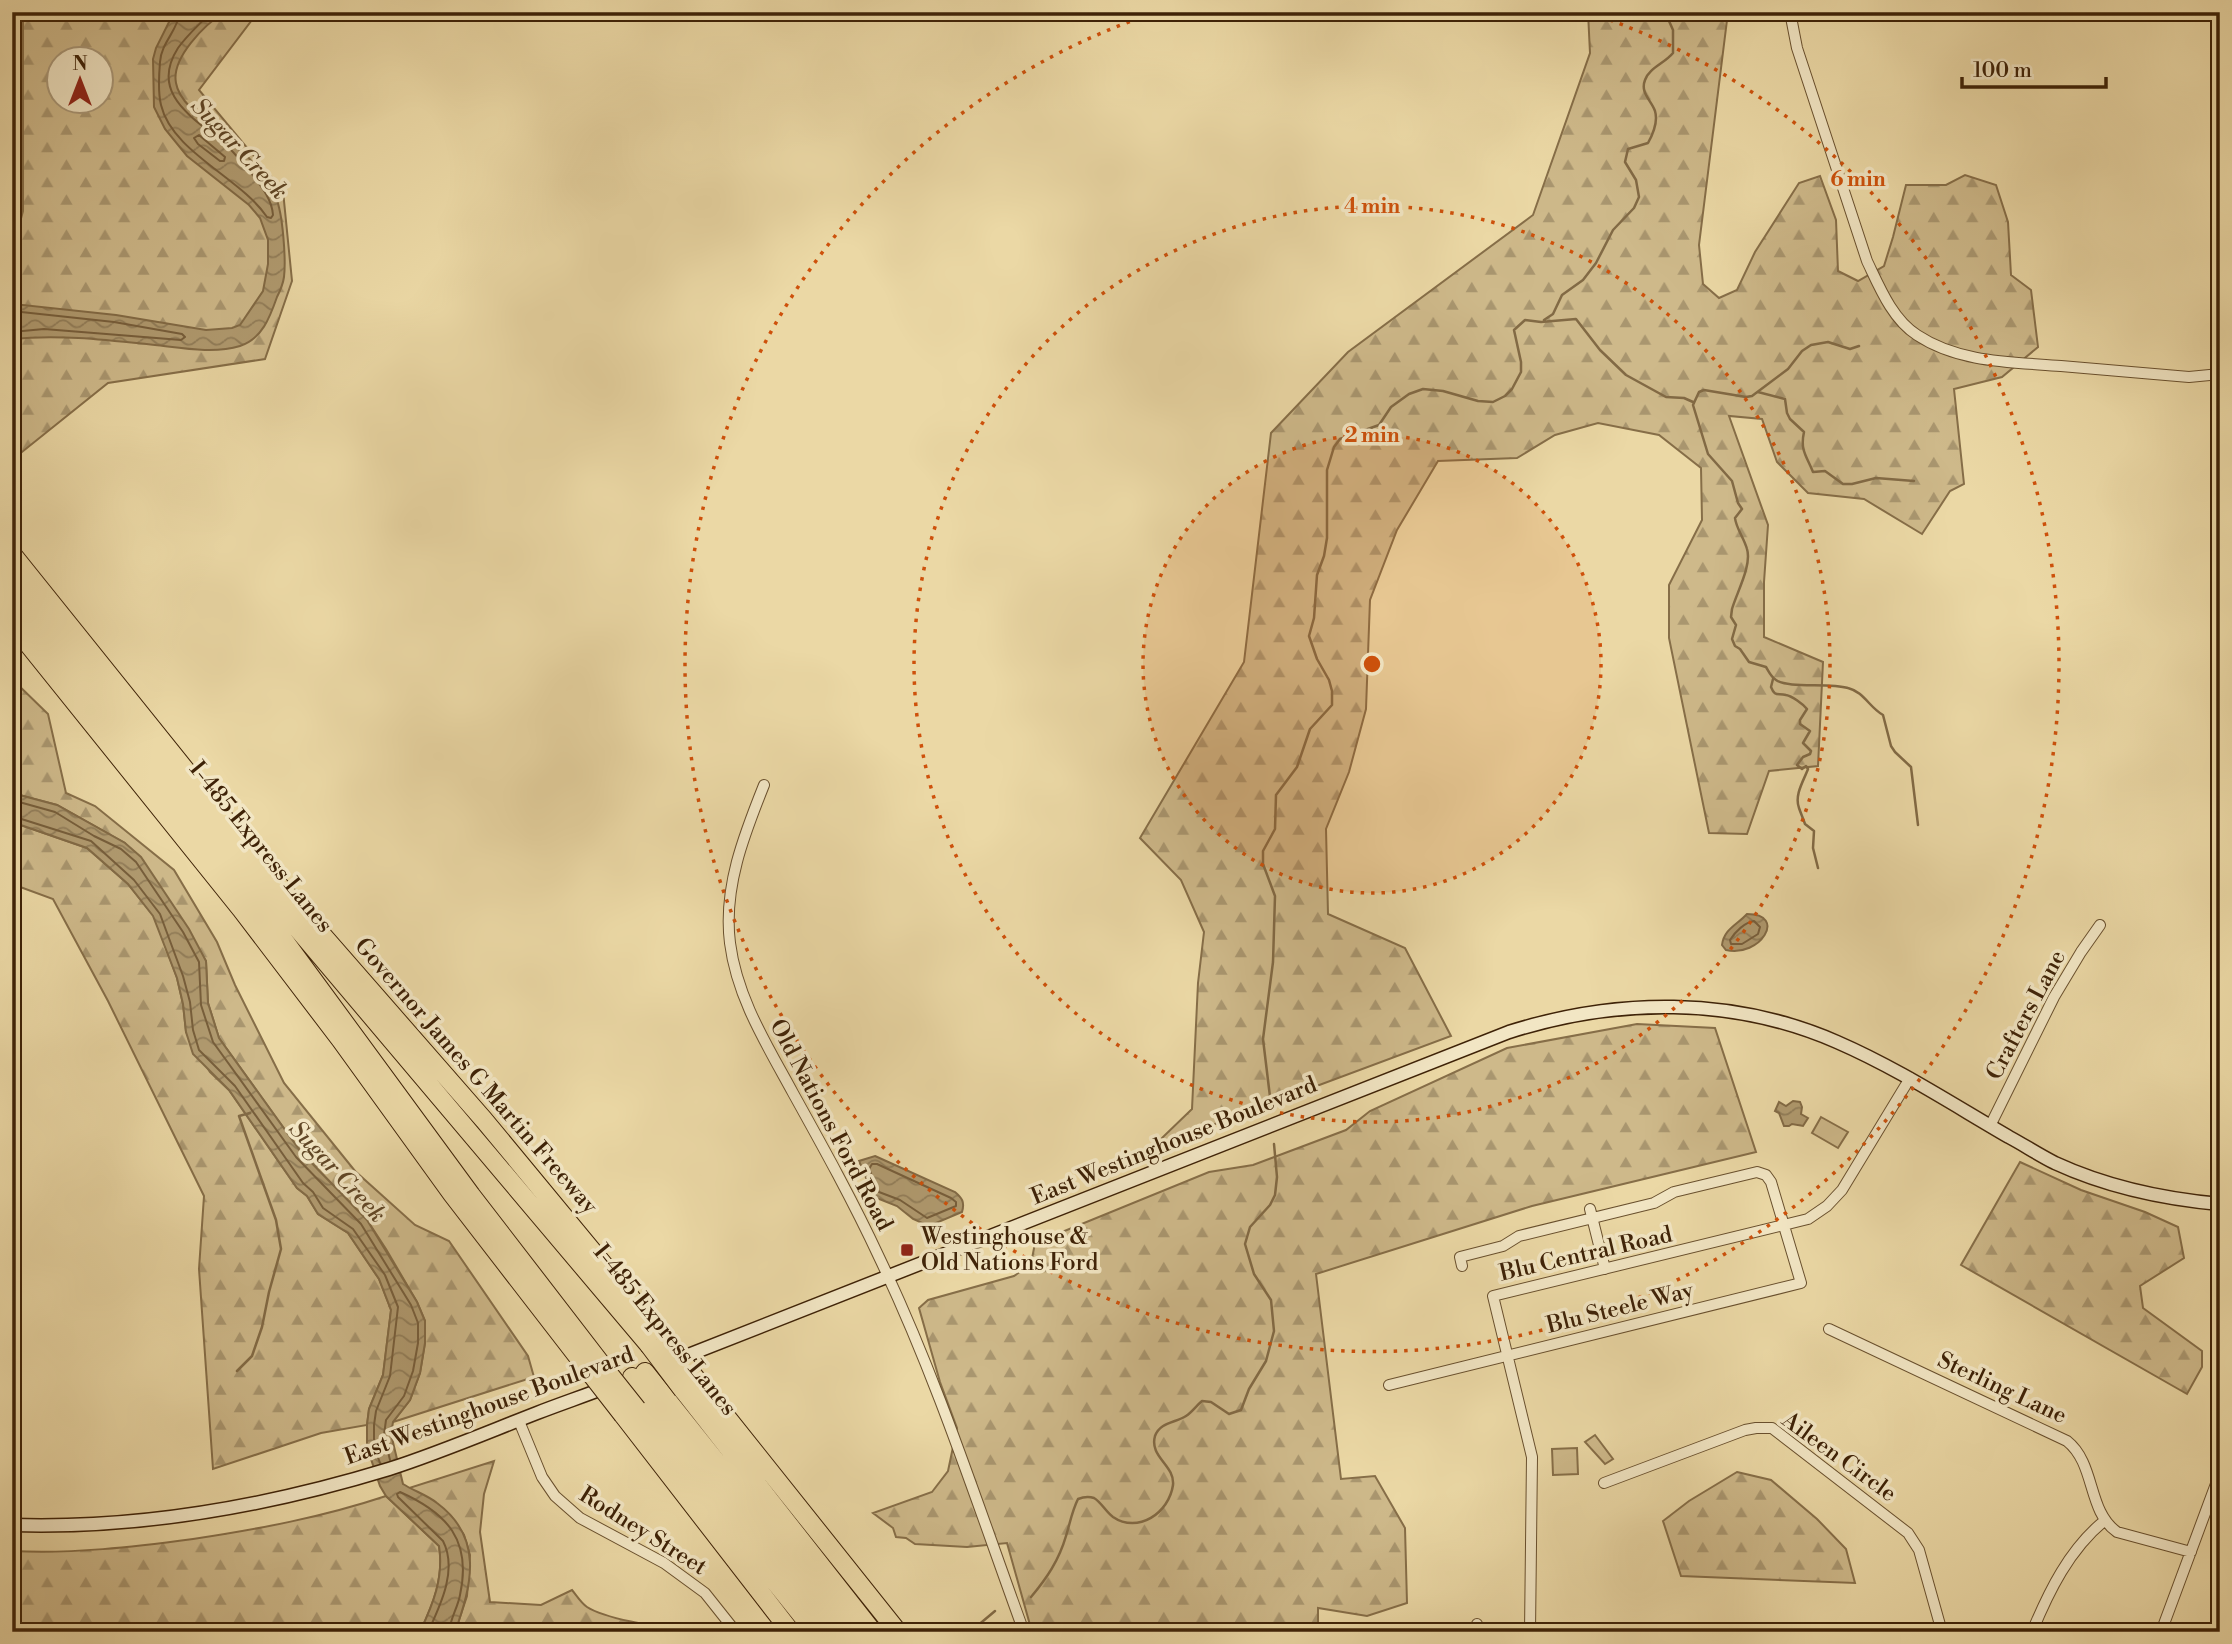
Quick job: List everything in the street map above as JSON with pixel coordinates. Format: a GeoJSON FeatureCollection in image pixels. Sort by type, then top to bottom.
{"type":"FeatureCollection","features":[{"type":"Feature","properties":{"kind":"highway","name":"Governor James G Martin Freeway"},"geometry":{"type":"LineString","coordinates":[[12,554],[269,874],[563,1213],[690,1385],[898,1632]]}},
{"type":"Feature","properties":{"kind":"highway","name":"I-485 Express Lanes"},"geometry":{"type":"LineString","coordinates":[[12,578],[210,825],[341,982],[513,1182],[657,1342]]}},
{"type":"Feature","properties":{"kind":"highway","name":"I-485 Express Lanes"},"geometry":{"type":"LineString","coordinates":[[12,598],[286,943],[595,1368]]}},
{"type":"Feature","properties":{"kind":"highway"},"geometry":{"type":"LineString","coordinates":[[12,624],[249,920],[340,1039],[452,1194],[815,1632]]}},
{"type":"Feature","properties":{"kind":"highway"},"geometry":{"type":"LineString","coordinates":[[414,1040],[513,1182]]}},
{"type":"Feature","properties":{"kind":"highway"},"geometry":{"type":"LineString","coordinates":[[639,1374],[834,1632]]}},
{"type":"Feature","properties":{"kind":"highway"},"geometry":{"type":"LineString","coordinates":[[639,1374],[852,1632]]}},
{"type":"Feature","properties":{"kind":"highway","name":"I-485 Express Lanes"},"geometry":{"type":"LineString","coordinates":[[690,1385],[873,1632]]}},
{"type":"Feature","properties":{"kind":"highway"},"geometry":{"type":"LineString","coordinates":[[630,1412],[791,1632]]}},
{"type":"Feature","properties":{"kind":"main road","name":"East Westinghouse Boulevard"},"geometry":{"type":"LineString","coordinates":[[12,1525],[89,1524],[208,1512],[311,1490],[423,1457],[1509,1032],[1573,1014],[1625,1007],[1699,1008],[1749,1015],[1817,1034],[1910,1079],[2054,1162],[2152,1195],[2220,1204]]}},
{"type":"Feature","properties":{"kind":"street"},"geometry":{"type":"LineString","coordinates":[[1790,12],[1797,48],[1867,261],[1897,315],[1915,334],[1943,349],[1982,359],[2189,377],[2220,374]]}},
{"type":"Feature","properties":{"kind":"street","name":"Old Nations Ford Road"},"geometry":{"type":"LineString","coordinates":[[764,785],[741,846],[731,890],[729,931],[734,965],[746,1003],[758,1028],[888,1276],[924,1359],[1024,1632]]}},
{"type":"Feature","properties":{"kind":"street","name":"Crafters Lane"},"geometry":{"type":"LineString","coordinates":[[1990,1126],[2054,997],[2100,925]]}},
{"type":"Feature","properties":{"kind":"street","name":"Blu Central Road"},"geometry":{"type":"LineString","coordinates":[[1530,1632],[1532,1457],[1493,1296],[1808,1219],[1827,1206],[1842,1190],[1910,1079]]}},
{"type":"Feature","properties":{"kind":"street"},"geometry":{"type":"LineString","coordinates":[[1462,1266],[1460,1257],[1503,1247],[1520,1237],[1592,1213],[1654,1203],[1674,1192],[1757,1172],[1766,1175],[1771,1182],[1783,1226]]}},
{"type":"Feature","properties":{"kind":"street"},"geometry":{"type":"LineString","coordinates":[[1592,1213],[1605,1269]]}},
{"type":"Feature","properties":{"kind":"street","name":"Blu Steele Way"},"geometry":{"type":"LineString","coordinates":[[1389,1385],[1801,1283],[1783,1226]]}},
{"type":"Feature","properties":{"kind":"street","name":"Sterling Lane"},"geometry":{"type":"LineString","coordinates":[[1829,1329],[2067,1441],[2079,1452],[2104,1521]]}},
{"type":"Feature","properties":{"kind":"street","name":"Rodney Street"},"geometry":{"type":"LineString","coordinates":[[519,1420],[542,1477],[555,1496],[580,1518],[664,1563],[705,1593],[736,1632]]}},
{"type":"Feature","properties":{"kind":"street","name":"Aileen Circle"},"geometry":{"type":"LineString","coordinates":[[1604,1483],[1745,1430],[1756,1427],[1772,1428],[1908,1533],[1919,1550],[1942,1632]]}},
{"type":"Feature","properties":{"kind":"street"},"geometry":{"type":"LineString","coordinates":[[2161,1632],[2220,1473]]}},
{"type":"Feature","properties":{"kind":"street"},"geometry":{"type":"LineString","coordinates":[[2032,1632],[2043,1606],[2074,1553],[2088,1534],[2104,1521],[2117,1532],[2191,1552]]}},
{"type":"Feature","properties":{"kind":"green space"},"geometry":{"type":"Polygon","coordinates":[[[23,12],[258,12],[199,90],[283,191],[292,281],[265,359],[108,383],[12,460],[12,234],[19,226],[23,211],[23,12]]]}},
{"type":"Feature","properties":{"kind":"green space"},"geometry":{"type":"Polygon","coordinates":[[[1588,12],[1728,12],[1699,245],[1703,284],[1719,298],[1737,290],[1755,252],[1799,183],[1820,176],[1836,220],[1838,271],[1858,281],[1884,266],[1906,185],[1946,185],[1965,175],[1996,185],[2008,222],[2011,275],[2031,290],[2038,347],[2002,377],[1954,389],[1964,484],[1950,491],[1922,534],[1864,499],[1808,493],[1777,462],[1762,419],[1729,416],[1768,525],[1764,637],[1823,662],[1818,766],[1769,771],[1747,834],[1709,833],[1669,638],[1669,585],[1702,520],[1701,468],[1659,435],[1598,423],[1555,435],[1517,458],[1438,461],[1397,530],[1370,600],[1366,709],[1349,772],[1326,829],[1328,914],[1405,948],[1451,1036],[1145,1150],[1162,1138],[1192,1109],[1198,983],[1204,932],[1181,880],[1140,838],[1244,662],[1271,433],[1348,352],[1533,215],[1590,53],[1588,12]]]}},
{"type":"Feature","properties":{"kind":"green space"},"geometry":{"type":"Polygon","coordinates":[[[12,679],[48,714],[66,793],[95,806],[174,870],[217,942],[235,985],[284,1083],[355,1171],[415,1225],[449,1241],[528,1356],[534,1377],[393,1422],[410,1400],[420,1373],[425,1343],[425,1321],[417,1302],[367,1220],[301,1152],[219,1038],[208,1003],[206,961],[125,843],[57,805],[12,793],[12,679]]]}},
{"type":"Feature","properties":{"kind":"green space"},"geometry":{"type":"Polygon","coordinates":[[[12,822],[87,848],[128,884],[154,916],[177,978],[186,1032],[210,1072],[229,1090],[318,1214],[348,1233],[379,1279],[391,1310],[383,1375],[369,1409],[367,1425],[321,1433],[213,1469],[199,1269],[204,1196],[108,1001],[53,899],[12,884],[12,822]]]}},
{"type":"Feature","properties":{"kind":"green space"},"geometry":{"type":"Polygon","coordinates":[[[1637,1024],[1715,1028],[1756,1152],[1532,1206],[1316,1274],[1341,1479],[1375,1476],[1405,1528],[1407,1603],[1367,1616],[1318,1608],[1318,1632],[1032,1632],[1007,1543],[967,1547],[915,1544],[906,1538],[896,1537],[893,1528],[873,1513],[932,1492],[948,1471],[957,1428],[940,1382],[919,1308],[928,1300],[1014,1276],[1031,1264],[1035,1243],[1209,1172],[1253,1165],[1346,1130],[1370,1111],[1507,1048],[1637,1024]]]}},
{"type":"Feature","properties":{"kind":"green space"},"geometry":{"type":"Polygon","coordinates":[[[1821,1117],[1848,1132],[1838,1148],[1812,1133],[1821,1117]]]}},
{"type":"Feature","properties":{"kind":"green space"},"geometry":{"type":"Polygon","coordinates":[[[2020,1162],[2081,1190],[2145,1212],[2178,1227],[2184,1258],[2140,1286],[2143,1308],[2202,1351],[2202,1367],[2187,1394],[1961,1265],[2020,1162]]]}},
{"type":"Feature","properties":{"kind":"green space"},"geometry":{"type":"Polygon","coordinates":[[[1595,1435],[1613,1459],[1605,1464],[1585,1442],[1595,1435]]]}},
{"type":"Feature","properties":{"kind":"green space"},"geometry":{"type":"Polygon","coordinates":[[[1577,1448],[1578,1474],[1553,1475],[1552,1449],[1577,1448]]]}},
{"type":"Feature","properties":{"kind":"green space"},"geometry":{"type":"Polygon","coordinates":[[[494,1461],[484,1494],[480,1532],[490,1602],[541,1605],[572,1590],[585,1605],[596,1612],[637,1623],[691,1632],[455,1632],[467,1596],[470,1555],[464,1535],[451,1516],[409,1488],[494,1461]]]}},
{"type":"Feature","properties":{"kind":"green space"},"geometry":{"type":"Polygon","coordinates":[[[1737,1472],[1771,1480],[1817,1519],[1846,1549],[1855,1583],[1681,1576],[1663,1521],[1689,1501],[1737,1472]]]}},
{"type":"Feature","properties":{"kind":"green space"},"geometry":{"type":"Polygon","coordinates":[[[386,1496],[439,1546],[439,1580],[420,1632],[12,1632],[12,1551],[80,1551],[193,1539],[291,1522],[386,1496]]]}},
{"type":"Feature","properties":{"kind":"water","name":"Sugar Creek"},"geometry":{"type":"Polygon","coordinates":[[[174,12],[225,12],[199,33],[184,53],[176,73],[176,83],[191,108],[250,159],[276,198],[282,226],[285,269],[282,285],[268,319],[260,333],[248,343],[220,350],[84,338],[12,339],[14,304],[116,315],[206,330],[240,325],[263,291],[268,264],[268,240],[260,218],[249,205],[187,156],[165,129],[154,107],[153,59],[174,12]]]}},
{"type":"Feature","properties":{"kind":"water"},"geometry":{"type":"Polygon","coordinates":[[[12,793],[57,805],[125,843],[141,857],[189,929],[206,961],[208,1003],[219,1038],[301,1152],[367,1220],[417,1302],[425,1321],[425,1343],[420,1373],[410,1400],[393,1422],[391,1434],[403,1484],[433,1500],[452,1517],[462,1531],[468,1547],[469,1579],[455,1632],[420,1632],[439,1580],[439,1546],[386,1496],[367,1447],[369,1409],[383,1375],[391,1310],[379,1279],[348,1233],[318,1214],[229,1090],[193,1054],[186,1032],[177,978],[153,916],[128,884],[87,848],[12,822],[12,793]]]}},
{"type":"Feature","properties":{"kind":"water"},"geometry":{"type":"Polygon","coordinates":[[[1747,914],[1759,916],[1766,921],[1765,935],[1749,948],[1726,950],[1722,945],[1725,935],[1747,914]]]}},
{"type":"Feature","properties":{"kind":"water"},"geometry":{"type":"Polygon","coordinates":[[[1793,1101],[1800,1102],[1801,1114],[1808,1118],[1803,1126],[1784,1126],[1779,1113],[1775,1111],[1779,1102],[1786,1106],[1793,1101]]]}},
{"type":"Feature","properties":{"kind":"water"},"geometry":{"type":"Polygon","coordinates":[[[875,1156],[955,1192],[962,1200],[962,1212],[929,1226],[913,1219],[897,1206],[874,1197],[859,1161],[875,1156]]]}},
{"type":"Feature","properties":{"kind":"waterway"},"geometry":{"type":"LineString","coordinates":[[1544,320],[1553,314],[1562,295],[1583,280],[1596,263],[1613,230],[1634,208],[1639,197],[1636,180],[1625,162],[1628,149],[1648,143],[1654,127],[1655,111],[1645,93],[1644,85],[1650,72],[1673,53],[1673,30],[1665,12]]}},
{"type":"Feature","properties":{"kind":"waterway"},"geometry":{"type":"LineString","coordinates":[[1271,1105],[1263,1039],[1273,962],[1275,896],[1263,864],[1263,851],[1275,829],[1276,795],[1297,767],[1310,729],[1332,705],[1329,680],[1317,659],[1309,636],[1314,618],[1317,575],[1327,538],[1327,470],[1334,447],[1340,439],[1379,425],[1391,407],[1409,394],[1423,389],[1443,391],[1478,401],[1493,402],[1505,396],[1521,372],[1514,330],[1525,320],[1541,322],[1576,319],[1600,350],[1626,375],[1666,397],[1684,398],[1693,402]]}},
{"type":"Feature","properties":{"kind":"waterway"},"geometry":{"type":"LineString","coordinates":[[1859,346],[1850,349],[1828,342],[1811,345],[1802,351],[1788,369],[1752,396],[1704,390],[1699,392],[1693,405],[1708,454],[1732,481],[1742,509],[1735,518],[1748,555],[1746,571],[1732,609],[1731,617],[1736,625],[1732,639],[1735,646],[1749,662],[1766,667],[1771,676],[1782,683],[1848,688],[1858,693],[1883,715],[1891,746],[1911,767],[1918,825]]}},
{"type":"Feature","properties":{"kind":"waterway"},"geometry":{"type":"LineString","coordinates":[[1758,392],[1785,399],[1790,419],[1804,432],[1803,448],[1813,472],[1825,471],[1843,484],[1876,478],[1914,481]]}},
{"type":"Feature","properties":{"kind":"waterway"},"geometry":{"type":"LineString","coordinates":[[1773,679],[1771,687],[1775,693],[1791,697],[1807,709],[1800,724],[1810,731],[1803,743],[1811,751],[1797,765],[1802,769],[1806,766],[1808,769],[1800,788],[1798,803],[1805,824],[1814,831],[1813,848],[1818,868]]}},
{"type":"Feature","properties":{"kind":"waterway"},"geometry":{"type":"LineString","coordinates":[[237,1371],[252,1356],[281,1249],[276,1220],[239,1116],[250,1113]]}},
{"type":"Feature","properties":{"kind":"waterway"},"geometry":{"type":"LineString","coordinates":[[1031,1597],[1056,1561],[1078,1499],[1094,1498],[1110,1515],[1123,1522],[1142,1522],[1151,1518],[1165,1504],[1173,1485],[1173,1478],[1156,1450],[1154,1443],[1157,1431],[1164,1425],[1186,1416],[1202,1401],[1211,1402],[1229,1414],[1241,1410],[1249,1389],[1266,1361],[1274,1331],[1271,1300],[1254,1274],[1245,1244],[1250,1227],[1270,1205],[1275,1195],[1277,1177],[1274,1144]]}},
{"type":"Feature","properties":{"kind":"waterway"},"geometry":{"type":"LineString","coordinates":[[970,1632],[995,1611]]}},
{"type":"Feature","properties":{"kind":"place","name":"Westinghouse & Old Nations Ford"},"geometry":{"type":"Point","coordinates":[907,1250]}}]}
